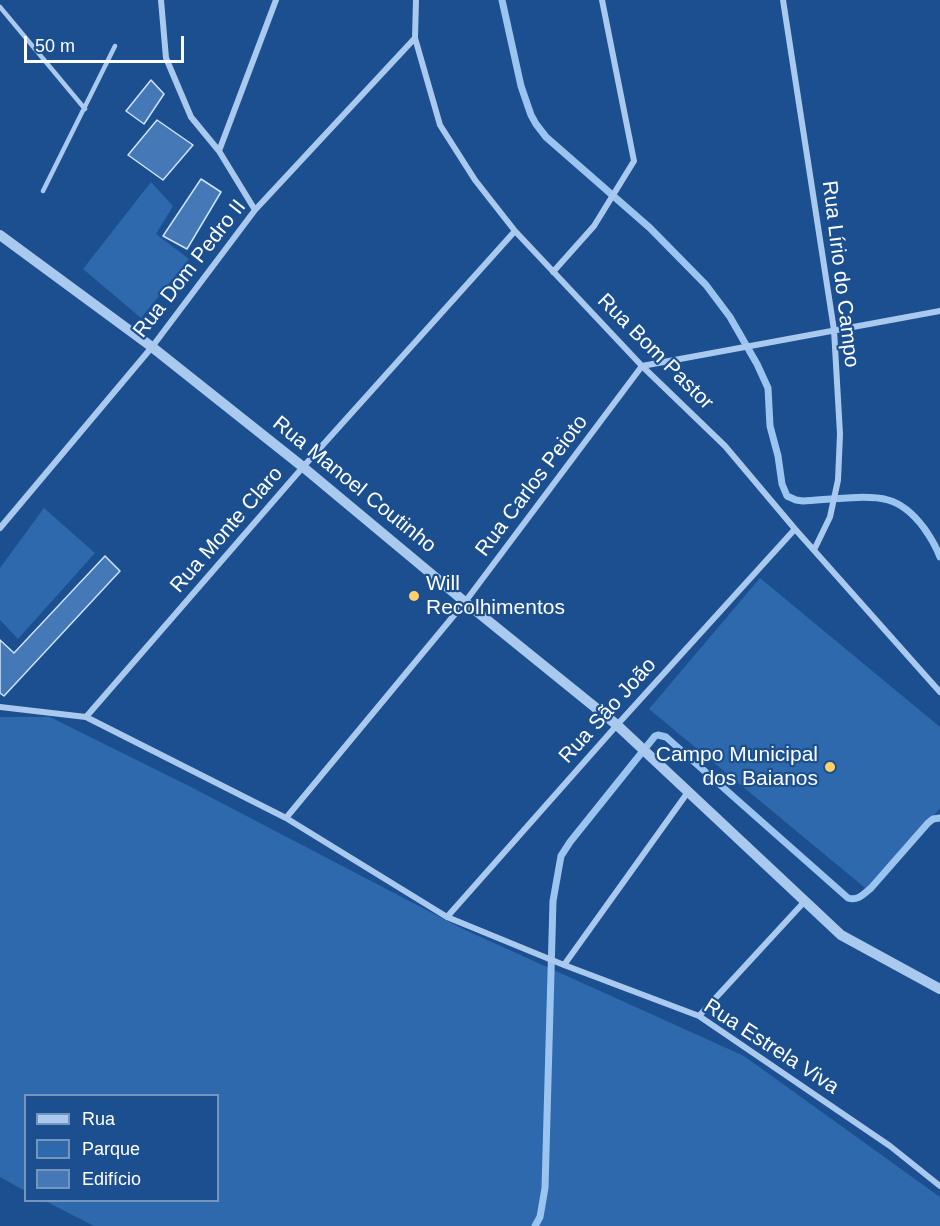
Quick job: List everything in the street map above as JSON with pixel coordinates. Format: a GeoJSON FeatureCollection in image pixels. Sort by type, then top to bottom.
{"type":"FeatureCollection","features":[{"type":"Feature","properties":{"kind":"street"},"geometry":{"type":"LineString","coordinates":[[161,0],[166,58],[191,117],[219,151],[255,210]]}},
{"type":"Feature","properties":{"kind":"street"},"geometry":{"type":"LineString","coordinates":[[219,151],[276,0]]}},
{"type":"Feature","properties":{"kind":"street","name":"Rua Bom Pastor"},"geometry":{"type":"LineString","coordinates":[[416,0],[415,38],[440,125],[475,180],[515,231],[553,272],[642,366],[725,446],[795,529],[940,692]]}},
{"type":"Feature","properties":{"kind":"street"},"geometry":{"type":"LineString","coordinates":[[553,272],[594,226],[634,161],[602,0]]}},
{"type":"Feature","properties":{"kind":"street","name":"Rua Lírio do Campo"},"geometry":{"type":"LineString","coordinates":[[783,0],[834,330],[840,434],[838,480],[830,517],[814,550]]}},
{"type":"Feature","properties":{"kind":"street","name":"Rua Dom Pedro II"},"geometry":{"type":"LineString","coordinates":[[0,528],[152,347],[255,210],[415,38]]}},
{"type":"Feature","properties":{"kind":"street","name":"Rua Monte Claro"},"geometry":{"type":"LineString","coordinates":[[86,717],[303,467],[515,231]]}},
{"type":"Feature","properties":{"kind":"street","name":"Rua Manoel Coutinho"},"geometry":{"type":"LineString","coordinates":[[0,235],[152,347],[303,467],[616,725],[841,935],[940,989]]}},
{"type":"Feature","properties":{"kind":"street"},"geometry":{"type":"LineString","coordinates":[[642,366],[940,311]]}},
{"type":"Feature","properties":{"kind":"street","name":"Rua Carlos Peioto"},"geometry":{"type":"LineString","coordinates":[[286,818],[465,602],[642,366]]}},
{"type":"Feature","properties":{"kind":"street","name":"Rua São João"},"geometry":{"type":"LineString","coordinates":[[447,917],[616,725],[795,529]]}},
{"type":"Feature","properties":{"kind":"street"},"geometry":{"type":"LineString","coordinates":[[0,707],[86,717]]}},
{"type":"Feature","properties":{"kind":"street","name":"Rua Estrela Viva"},"geometry":{"type":"LineString","coordinates":[[86,717],[286,818],[447,917],[564,965],[699,1016],[890,1146],[940,1186]]}},
{"type":"Feature","properties":{"kind":"street"},"geometry":{"type":"LineString","coordinates":[[564,965],[688,792]]}},
{"type":"Feature","properties":{"kind":"street"},"geometry":{"type":"LineString","coordinates":[[699,1016],[806,901]]}},
{"type":"Feature","properties":{"kind":"lane"},"geometry":{"type":"LineString","coordinates":[[0,7],[84,109]]}},
{"type":"Feature","properties":{"kind":"lane"},"geometry":{"type":"LineString","coordinates":[[43,191],[115,46]]}},
{"type":"Feature","properties":{"kind":"green space"},"geometry":{"type":"Polygon","coordinates":[[[151,182],[173,206],[156,234],[189,259],[141,318],[83,269],[151,182]]]}},
{"type":"Feature","properties":{"kind":"green space"},"geometry":{"type":"Polygon","coordinates":[[[44,508],[95,553],[18,639],[0,620],[0,568],[44,508]]]}},
{"type":"Feature","properties":{"kind":"green space","name":"Campo Municipal dos Baianos"},"geometry":{"type":"Polygon","coordinates":[[[760,578],[940,727],[940,808],[870,892],[649,709],[760,578]]]}},
{"type":"Feature","properties":{"kind":"green space"},"geometry":{"type":"Polygon","coordinates":[[[0,717],[50,717],[191,787],[463,929],[744,1056],[940,1197],[940,1226],[94,1226],[47,1202],[219,1202],[219,1094],[24,1094],[24,1190],[0,1177],[0,717]]]}},
{"type":"Feature","properties":{"kind":"building"},"geometry":{"type":"Polygon","coordinates":[[[151,80],[164,94],[144,124],[126,111],[151,80]]]}},
{"type":"Feature","properties":{"kind":"building"},"geometry":{"type":"Polygon","coordinates":[[[157,120],[193,145],[163,180],[128,155],[157,120]]]}},
{"type":"Feature","properties":{"kind":"building"},"geometry":{"type":"Polygon","coordinates":[[[201,179],[221,192],[187,249],[163,236],[201,179]]]}},
{"type":"Feature","properties":{"kind":"building"},"geometry":{"type":"Polygon","coordinates":[[[105,556],[120,571],[4,696],[0,693],[0,640],[14,653],[105,556]]]}},
{"type":"Feature","properties":{"kind":"waterway"},"geometry":{"type":"LineString","coordinates":[[502,0],[521,86],[536,124],[546,137],[650,228],[706,285],[730,317],[768,388],[770,426],[782,484],[787,496],[803,501],[869,497],[899,504],[920,524],[940,557]]}},
{"type":"Feature","properties":{"kind":"waterway"},"geometry":{"type":"LineString","coordinates":[[535,1226],[540,1217],[545,1188],[553,901],[561,856],[655,736],[666,737],[848,898],[858,898],[866,893],[928,823],[940,818]]}},
{"type":"Feature","properties":{"kind":"place","name":"Will Recolhimentos"},"geometry":{"type":"Point","coordinates":[414,596]}},
{"type":"Feature","properties":{"kind":"place","name":"Campo Municipal dos Baianos"},"geometry":{"type":"Point","coordinates":[830,767]}}]}
